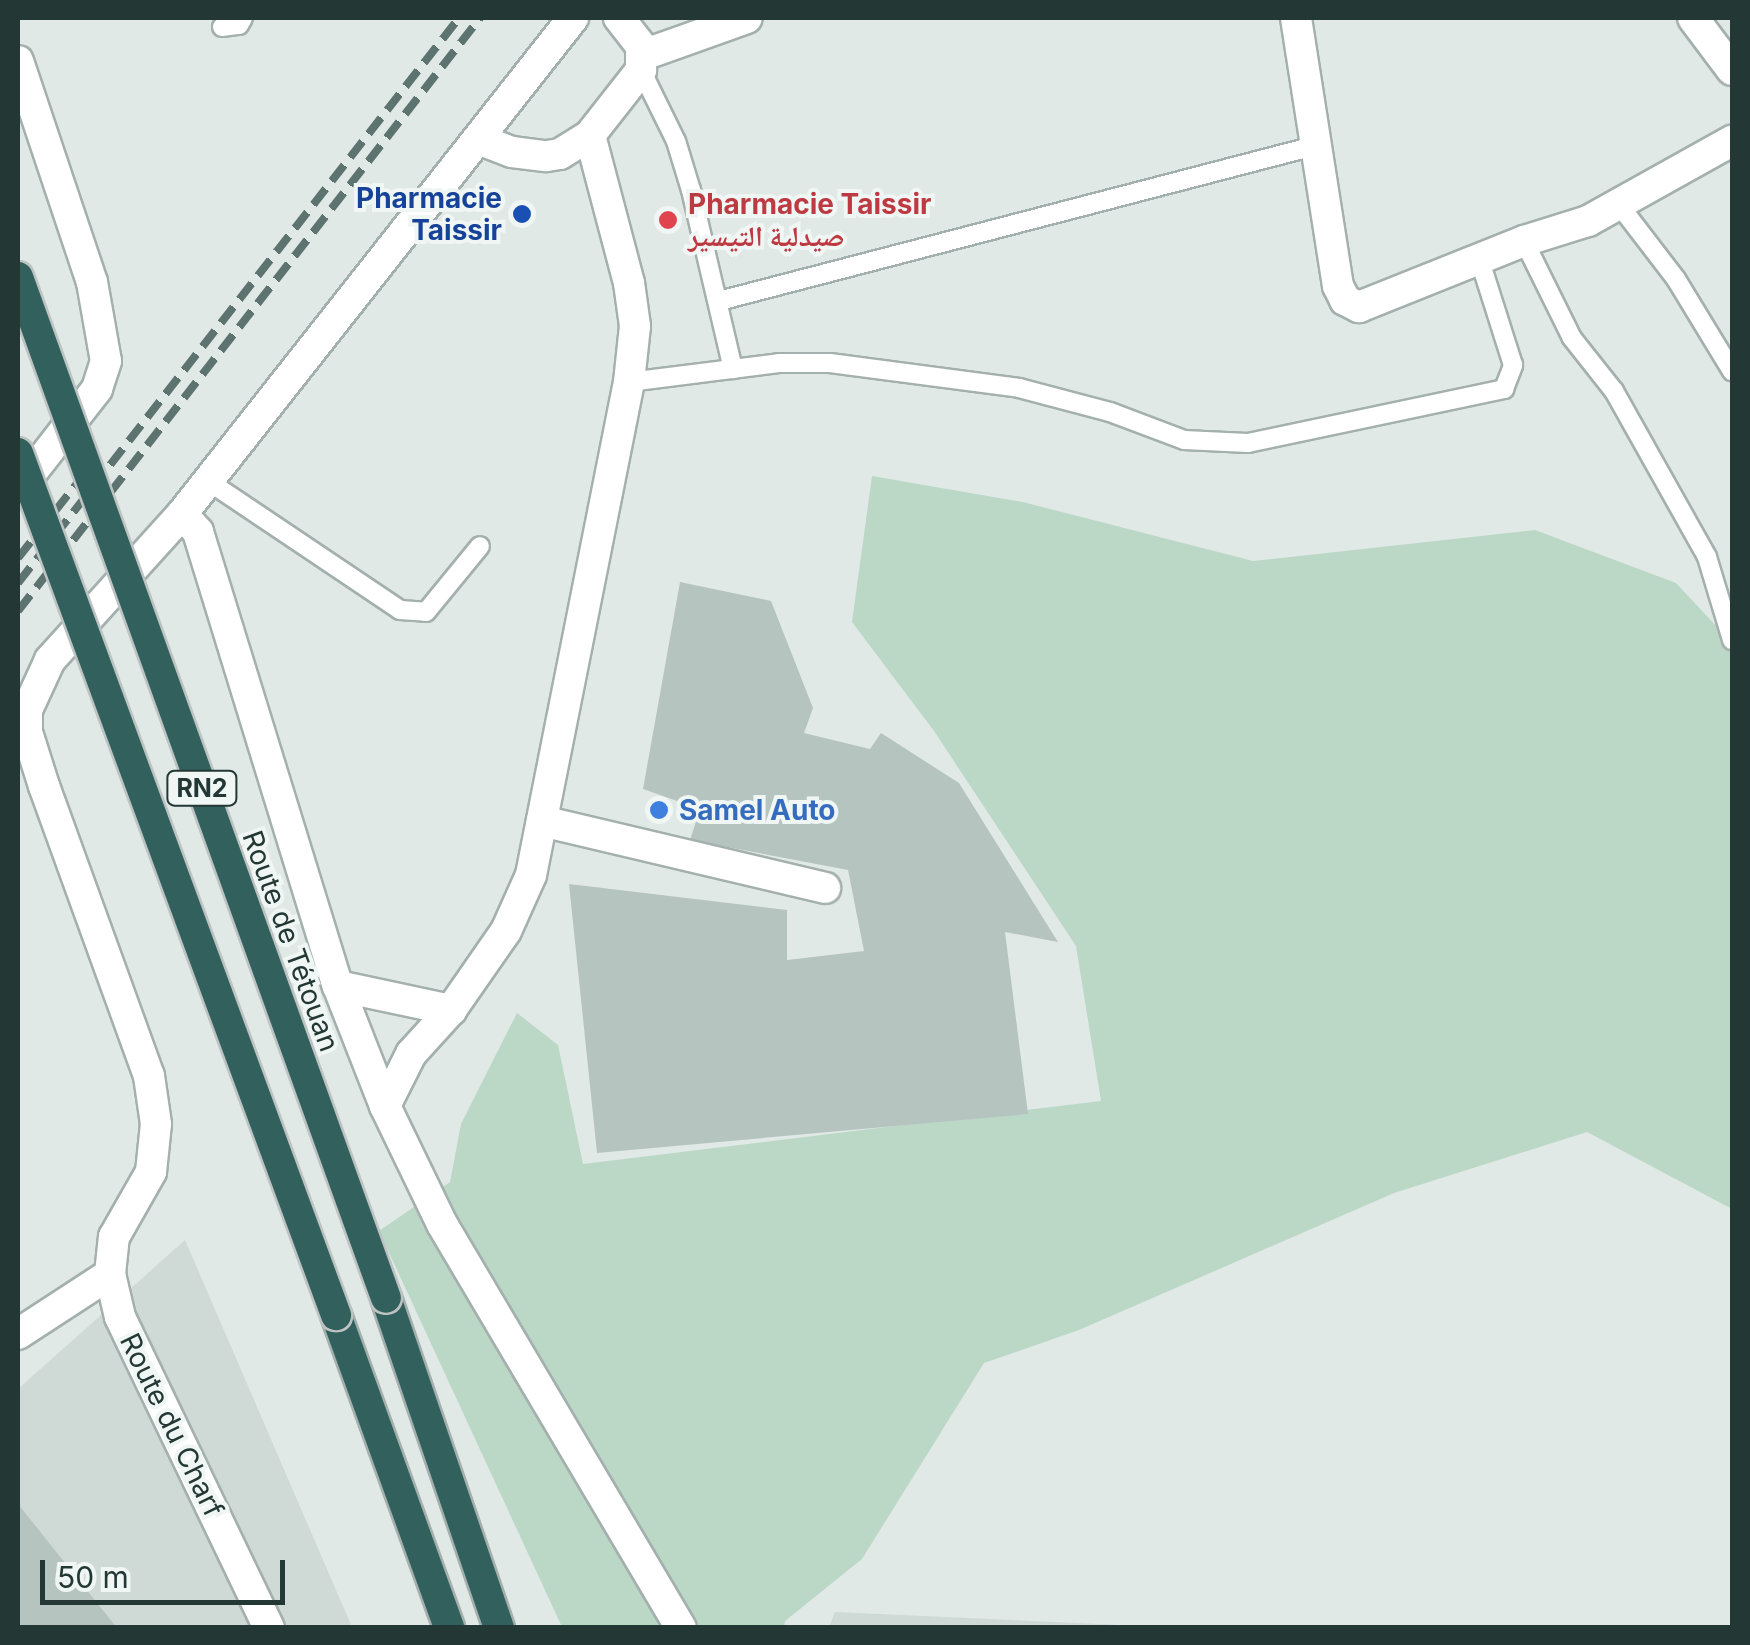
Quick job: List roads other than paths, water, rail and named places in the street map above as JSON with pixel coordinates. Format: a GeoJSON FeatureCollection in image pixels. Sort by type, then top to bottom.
{"type":"FeatureCollection","features":[{"type":"Feature","properties":{"kind":"highway","name":"Route de Tétouan"},"geometry":{"type":"LineString","coordinates":[[18,278],[386,1298],[499,1628]]}},
{"type":"Feature","properties":{"kind":"highway","name":"RN2"},"geometry":{"type":"LineString","coordinates":[[18,453],[449,1628]]}},
{"type":"Feature","properties":{"kind":"street"},"geometry":{"type":"LineString","coordinates":[[18,1334],[110,1274],[114,1237],[151,1172],[156,1124],[150,1076],[44,786],[27,732],[27,710],[50,660],[182,514],[573,18]]}},
{"type":"Feature","properties":{"kind":"street"},"geometry":{"type":"LineString","coordinates":[[619,18],[633,31],[642,63]]}},
{"type":"Feature","properties":{"kind":"street"},"geometry":{"type":"LineString","coordinates":[[478,139],[512,152],[560,154],[590,135],[642,63],[747,18]]}},
{"type":"Feature","properties":{"kind":"street"},"geometry":{"type":"LineString","coordinates":[[1296,18],[1338,286],[1345,300],[1359,307],[1620,206],[1732,141]]}},
{"type":"Feature","properties":{"kind":"street"},"geometry":{"type":"LineString","coordinates":[[1693,18],[1732,70]]}},
{"type":"Feature","properties":{"kind":"street"},"geometry":{"type":"LineString","coordinates":[[18,61],[92,282],[106,361],[97,389],[18,490]]}},
{"type":"Feature","properties":{"kind":"street"},"geometry":{"type":"LineString","coordinates":[[385,1106],[412,1054],[451,1010],[522,902],[588,608],[629,382],[634,326],[629,283],[590,135]]}},
{"type":"Feature","properties":{"kind":"street"},"geometry":{"type":"LineString","coordinates":[[182,514],[198,532],[338,986],[385,1106],[442,1224],[681,1628]]}},
{"type":"Feature","properties":{"kind":"street"},"geometry":{"type":"LineString","coordinates":[[542,821],[825,888]]}},
{"type":"Feature","properties":{"kind":"street"},"geometry":{"type":"LineString","coordinates":[[338,986],[451,1010]]}},
{"type":"Feature","properties":{"kind":"street","name":"Route du Charf"},"geometry":{"type":"LineString","coordinates":[[110,1274],[120,1317],[269,1628]]}},
{"type":"Feature","properties":{"kind":"lane"},"geometry":{"type":"LineString","coordinates":[[222,27],[239,24],[243,18]]}},
{"type":"Feature","properties":{"kind":"lane"},"geometry":{"type":"LineString","coordinates":[[642,63],[676,140],[719,300],[733,370]]}},
{"type":"Feature","properties":{"kind":"lane"},"geometry":{"type":"LineString","coordinates":[[719,300],[1318,145]]}},
{"type":"Feature","properties":{"kind":"lane"},"geometry":{"type":"LineString","coordinates":[[1620,206],[1676,279],[1732,371]]}},
{"type":"Feature","properties":{"kind":"lane"},"geometry":{"type":"LineString","coordinates":[[1524,241],[1572,338],[1614,390],[1707,557],[1732,640]]}},
{"type":"Feature","properties":{"kind":"lane"},"geometry":{"type":"LineString","coordinates":[[629,382],[802,362],[915,372],[1058,398],[1184,440],[1248,443],[1504,388],[1513,365],[1479,258]]}},
{"type":"Feature","properties":{"kind":"lane"},"geometry":{"type":"LineString","coordinates":[[208,481],[400,610],[426,612],[480,546]]}},
{"type":"Feature","properties":{"kind":"railway"},"geometry":{"type":"LineString","coordinates":[[18,583],[459,18]]}},
{"type":"Feature","properties":{"kind":"railway"},"geometry":{"type":"LineString","coordinates":[[18,611],[480,18]]}},
{"type":"Feature","properties":{"kind":"railway"},"geometry":{"type":"LineString","coordinates":[[18,558],[78,482]]}},
{"type":"Feature","properties":{"kind":"place","name":"Pharmacie Taissir"},"geometry":{"type":"Point","coordinates":[522,214]}},
{"type":"Feature","properties":{"kind":"place","name":"Pharmacie Taissir صيدلية التيسير"},"geometry":{"type":"Point","coordinates":[668,220]}},
{"type":"Feature","properties":{"kind":"place","name":"Samel Auto"},"geometry":{"type":"Point","coordinates":[659,810]}}]}
